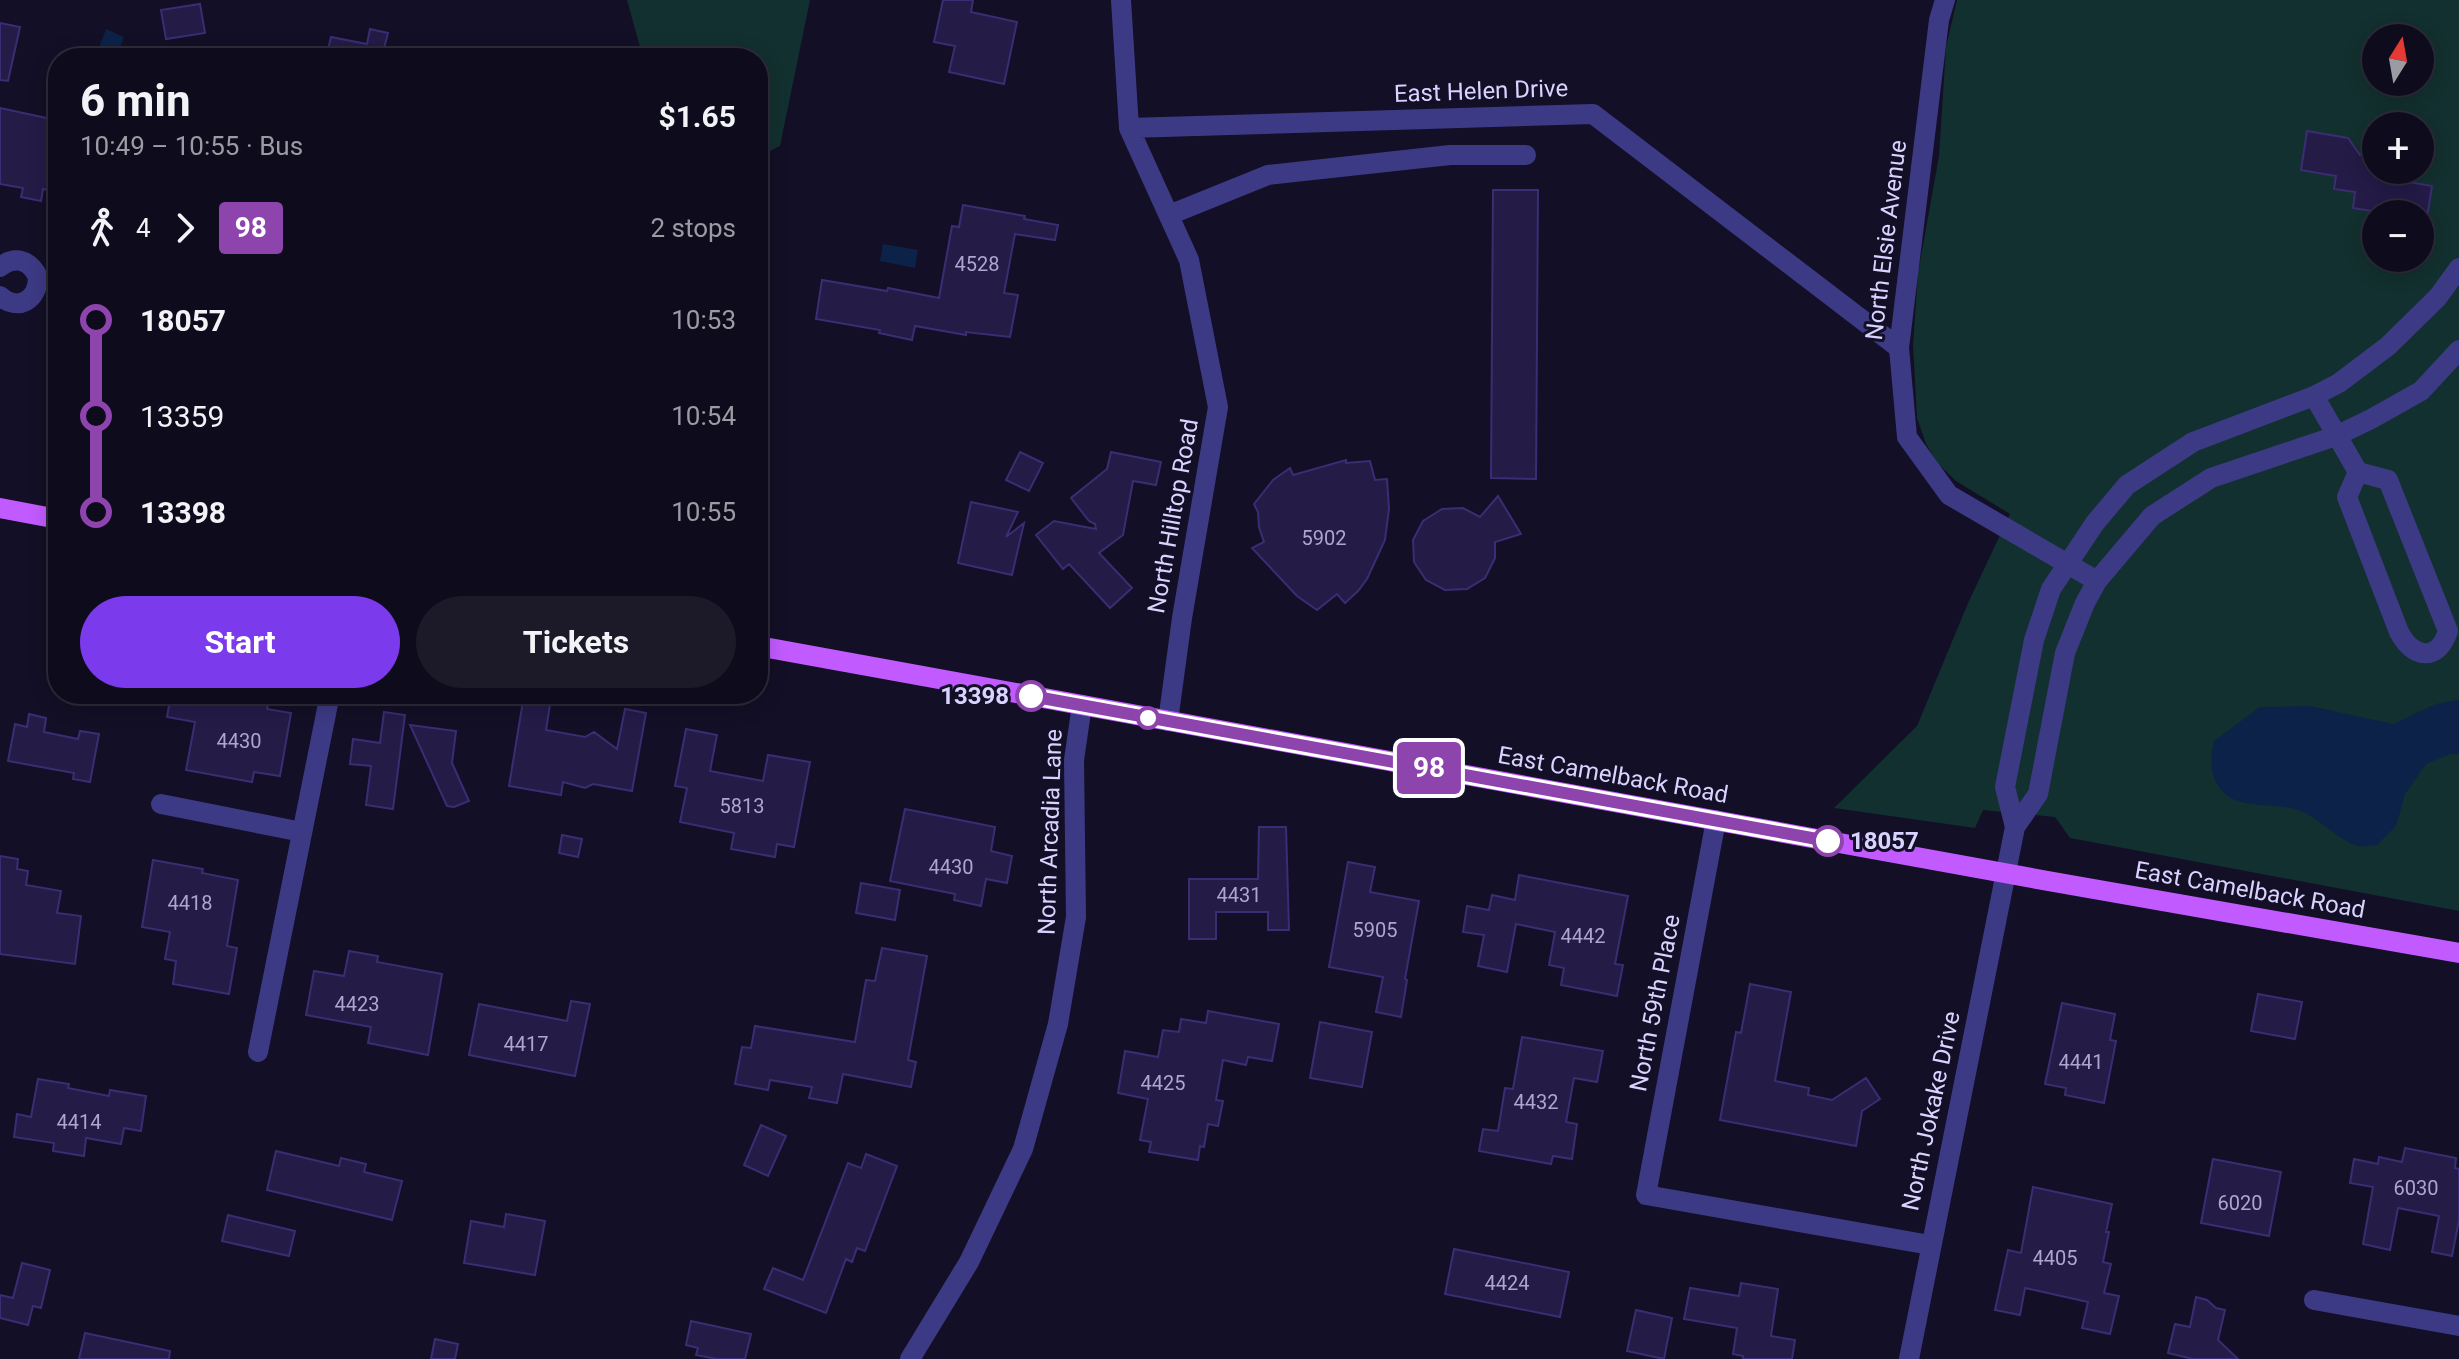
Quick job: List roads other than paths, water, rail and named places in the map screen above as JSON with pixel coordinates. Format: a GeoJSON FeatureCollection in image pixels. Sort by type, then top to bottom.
{"type":"FeatureCollection","features":[{"type":"Feature","properties":{"kind":"main road"},"geometry":{"type":"LineString","coordinates":[[0,508],[48,517]]}},
{"type":"Feature","properties":{"kind":"main road","name":"East Camelback Road"},"geometry":{"type":"LineString","coordinates":[[768,648],[2459,953]]}},
{"type":"Feature","properties":{"kind":"street","name":"North Hilltop Road"},"geometry":{"type":"LineString","coordinates":[[1121,0],[1129,128],[1189,260],[1218,407],[1184,603],[1168,721]]}},
{"type":"Feature","properties":{"kind":"street","name":"North Elsie Avenue"},"geometry":{"type":"LineString","coordinates":[[1945,0],[1939,20],[1899,348],[1907,437],[1949,495],[2097,581]]}},
{"type":"Feature","properties":{"kind":"street","name":"East Helen Drive"},"geometry":{"type":"LineString","coordinates":[[1129,128],[1593,114],[1899,348]]}},
{"type":"Feature","properties":{"kind":"street"},"geometry":{"type":"LineString","coordinates":[[1169,215],[1268,175],[1450,155],[1526,155]]}},
{"type":"Feature","properties":{"kind":"street"},"geometry":{"type":"LineString","coordinates":[[0,267],[12,260],[29,263],[38,277],[38,286],[29,300],[21,304],[0,296]]}},
{"type":"Feature","properties":{"kind":"street"},"geometry":{"type":"LineString","coordinates":[[2015,827],[2005,787],[2034,640],[2051,589],[2095,523],[2127,485],[2193,442],[2314,396],[2339,383],[2388,346],[2438,297],[2459,268]]}},
{"type":"Feature","properties":{"kind":"street"},"geometry":{"type":"LineString","coordinates":[[2015,827],[2038,794],[2065,653],[2085,603],[2097,581],[2152,516],[2211,478],[2336,436],[2421,391],[2459,350]]}},
{"type":"Feature","properties":{"kind":"street"},"geometry":{"type":"LineString","coordinates":[[2314,396],[2358,472],[2388,480],[2448,631],[2444,644],[2433,652],[2419,653],[2407,646],[2399,632],[2347,497],[2358,472]]}},
{"type":"Feature","properties":{"kind":"street"},"geometry":{"type":"LineString","coordinates":[[258,1052],[328,704]]}},
{"type":"Feature","properties":{"kind":"street","name":"North Arcadia Lane"},"geometry":{"type":"LineString","coordinates":[[910,1359],[969,1262],[1023,1149],[1058,1024],[1076,917],[1074,760],[1082,705]]}},
{"type":"Feature","properties":{"kind":"street"},"geometry":{"type":"LineString","coordinates":[[161,804],[302,832]]}},
{"type":"Feature","properties":{"kind":"street","name":"North 59th Place"},"geometry":{"type":"LineString","coordinates":[[1716,820],[1646,1195],[1930,1245]]}},
{"type":"Feature","properties":{"kind":"street","name":"North Jokake Drive"},"geometry":{"type":"LineString","coordinates":[[1909,1359],[2015,827]]}},
{"type":"Feature","properties":{"kind":"street"},"geometry":{"type":"LineString","coordinates":[[2314,1300],[2459,1326]]}},
{"type":"Feature","properties":{"kind":"water"},"geometry":{"type":"Polygon","coordinates":[[[106,29],[124,37],[120,48],[99,48],[106,29]]]}},
{"type":"Feature","properties":{"kind":"water"},"geometry":{"type":"Polygon","coordinates":[[[883,244],[918,250],[915,268],[880,261],[883,244]]]}},
{"type":"Feature","properties":{"kind":"water"},"geometry":{"type":"Polygon","coordinates":[[[2459,700],[2459,754],[2450,754],[2426,764],[2405,794],[2396,826],[2377,845],[2351,844],[2295,809],[2248,804],[2231,798],[2219,787],[2213,775],[2214,741],[2260,707],[2310,706],[2393,724],[2436,704],[2459,700]]]}},
{"type":"Feature","properties":{"kind":"place","name":"13398"},"geometry":{"type":"Point","coordinates":[1031,696]}},
{"type":"Feature","properties":{"kind":"place","name":"18057"},"geometry":{"type":"Point","coordinates":[1828,841]}}]}
